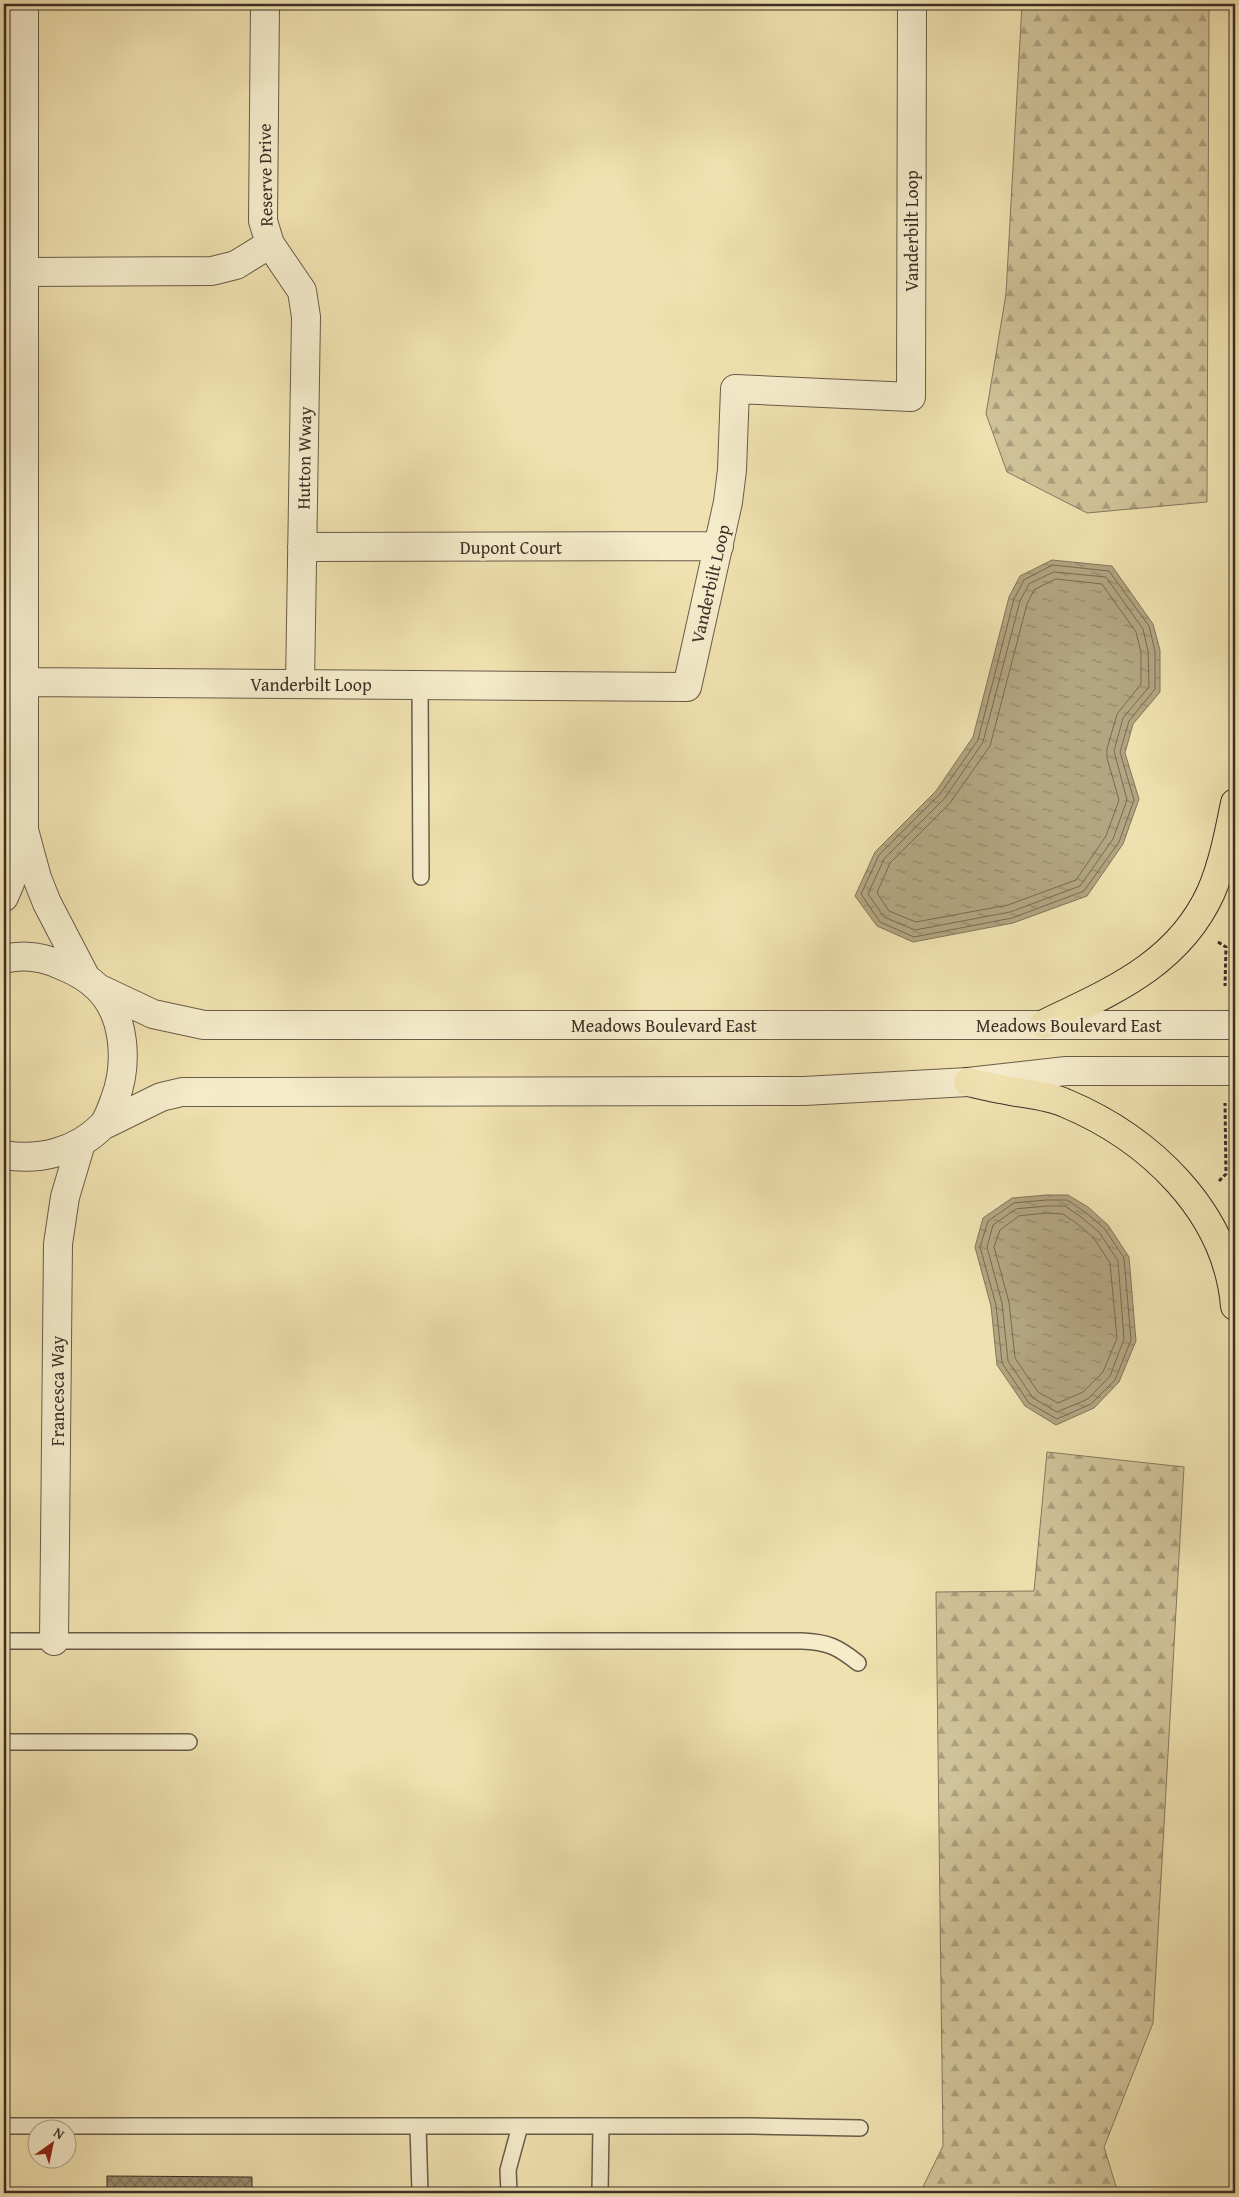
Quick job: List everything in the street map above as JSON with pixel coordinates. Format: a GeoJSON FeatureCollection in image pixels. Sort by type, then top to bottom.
{"type":"FeatureCollection","features":[{"type":"Feature","properties":{"kind":"highway"},"geometry":{"type":"LineString","coordinates":[[1044,1024],[1118,988],[1156,963],[1187,930],[1210,893],[1224,854],[1235,804]]}},
{"type":"Feature","properties":{"kind":"highway"},"geometry":{"type":"LineString","coordinates":[[968,1082],[1064,1102],[1119,1132],[1147,1151],[1192,1199],[1212,1227],[1229,1274],[1235,1306]]}},
{"type":"Feature","properties":{"kind":"street","name":"Reserve Drive"},"geometry":{"type":"LineString","coordinates":[[24,272],[212,271],[236,265],[270,244],[263,221],[265,4]]}},
{"type":"Feature","properties":{"kind":"street","name":"Vanderbilt Loop"},"geometry":{"type":"LineString","coordinates":[[24,682],[686,686],[728,502],[732,470],[735,389],[911,397],[912,4]]}},
{"type":"Feature","properties":{"kind":"street"},"geometry":{"type":"LineString","coordinates":[[4,897],[10,883],[24,829],[24,682],[14,554],[24,272],[17,21]]}},
{"type":"Feature","properties":{"kind":"street","name":"Hutton Wway"},"geometry":{"type":"LineString","coordinates":[[270,244],[302,291],[305,303],[300,684]]}},
{"type":"Feature","properties":{"kind":"street","name":"Dupont Court"},"geometry":{"type":"LineString","coordinates":[[302,548],[719,546]]}},
{"type":"Feature","properties":{"kind":"street"},"geometry":{"type":"LineString","coordinates":[[24,829],[37,878],[47,904],[116,1019],[123,1040],[121,1084],[104,1125]]}},
{"type":"Feature","properties":{"kind":"street","name":"Meadows Boulevard East"},"geometry":{"type":"LineString","coordinates":[[4,958],[30,956],[50,960],[153,1014],[204,1025],[1235,1025]]}},
{"type":"Feature","properties":{"kind":"street"},"geometry":{"type":"LineString","coordinates":[[4,1155],[38,1156],[60,1152],[81,1143],[104,1125],[155,1099],[182,1092],[804,1091],[968,1082],[1066,1071],[1235,1071]]}},
{"type":"Feature","properties":{"kind":"street","name":"Francesca Way"},"geometry":{"type":"LineString","coordinates":[[54,1641],[58,1244],[65,1197],[81,1143]]}},
{"type":"Feature","properties":{"kind":"lane"},"geometry":{"type":"LineString","coordinates":[[420,684],[421,877]]}},
{"type":"Feature","properties":{"kind":"lane"},"geometry":{"type":"LineString","coordinates":[[4,1641],[802,1641],[835,1646],[858,1663]]}},
{"type":"Feature","properties":{"kind":"lane"},"geometry":{"type":"LineString","coordinates":[[4,1742],[189,1742]]}},
{"type":"Feature","properties":{"kind":"lane"},"geometry":{"type":"LineString","coordinates":[[4,2126],[860,2128]]}},
{"type":"Feature","properties":{"kind":"lane"},"geometry":{"type":"LineString","coordinates":[[418,2126],[420,2193]]}},
{"type":"Feature","properties":{"kind":"lane"},"geometry":{"type":"LineString","coordinates":[[509,2193],[508,2170],[520,2126]]}},
{"type":"Feature","properties":{"kind":"lane"},"geometry":{"type":"LineString","coordinates":[[600,2126],[600,2193]]}},
{"type":"Feature","properties":{"kind":"path"},"geometry":{"type":"LineString","coordinates":[[1213,939],[1226,947],[1225,986]]}},
{"type":"Feature","properties":{"kind":"path"},"geometry":{"type":"LineString","coordinates":[[1214,1188],[1226,1174],[1225,1097]]}},
{"type":"Feature","properties":{"kind":"green space"},"geometry":{"type":"Polygon","coordinates":[[[1022,4],[1209,4],[1207,502],[1087,513],[1007,472],[986,414],[1006,294],[1022,4]]]}},
{"type":"Feature","properties":{"kind":"green space"},"geometry":{"type":"Polygon","coordinates":[[[1047,1452],[1184,1467],[1153,2023],[1104,2147],[1118,2193],[920,2193],[943,2146],[936,1592],[1034,1591],[1047,1452]]]}},
{"type":"Feature","properties":{"kind":"water"},"geometry":{"type":"Polygon","coordinates":[[[1052,560],[1112,566],[1153,624],[1160,650],[1160,692],[1133,724],[1125,753],[1139,799],[1123,844],[1087,896],[1013,923],[913,942],[877,926],[855,896],[875,852],[936,791],[973,737],[1009,597],[1020,576],[1052,560]]]}},
{"type":"Feature","properties":{"kind":"water"},"geometry":{"type":"Polygon","coordinates":[[[1068,1195],[1088,1207],[1108,1225],[1129,1257],[1136,1341],[1119,1382],[1094,1408],[1056,1425],[1025,1406],[997,1365],[991,1306],[975,1247],[983,1218],[1012,1198],[1068,1195]]]}},
{"type":"Feature","properties":{"kind":"building"},"geometry":{"type":"Polygon","coordinates":[[[107,2176],[252,2177],[252,2193],[107,2193],[107,2176]]]}}]}
